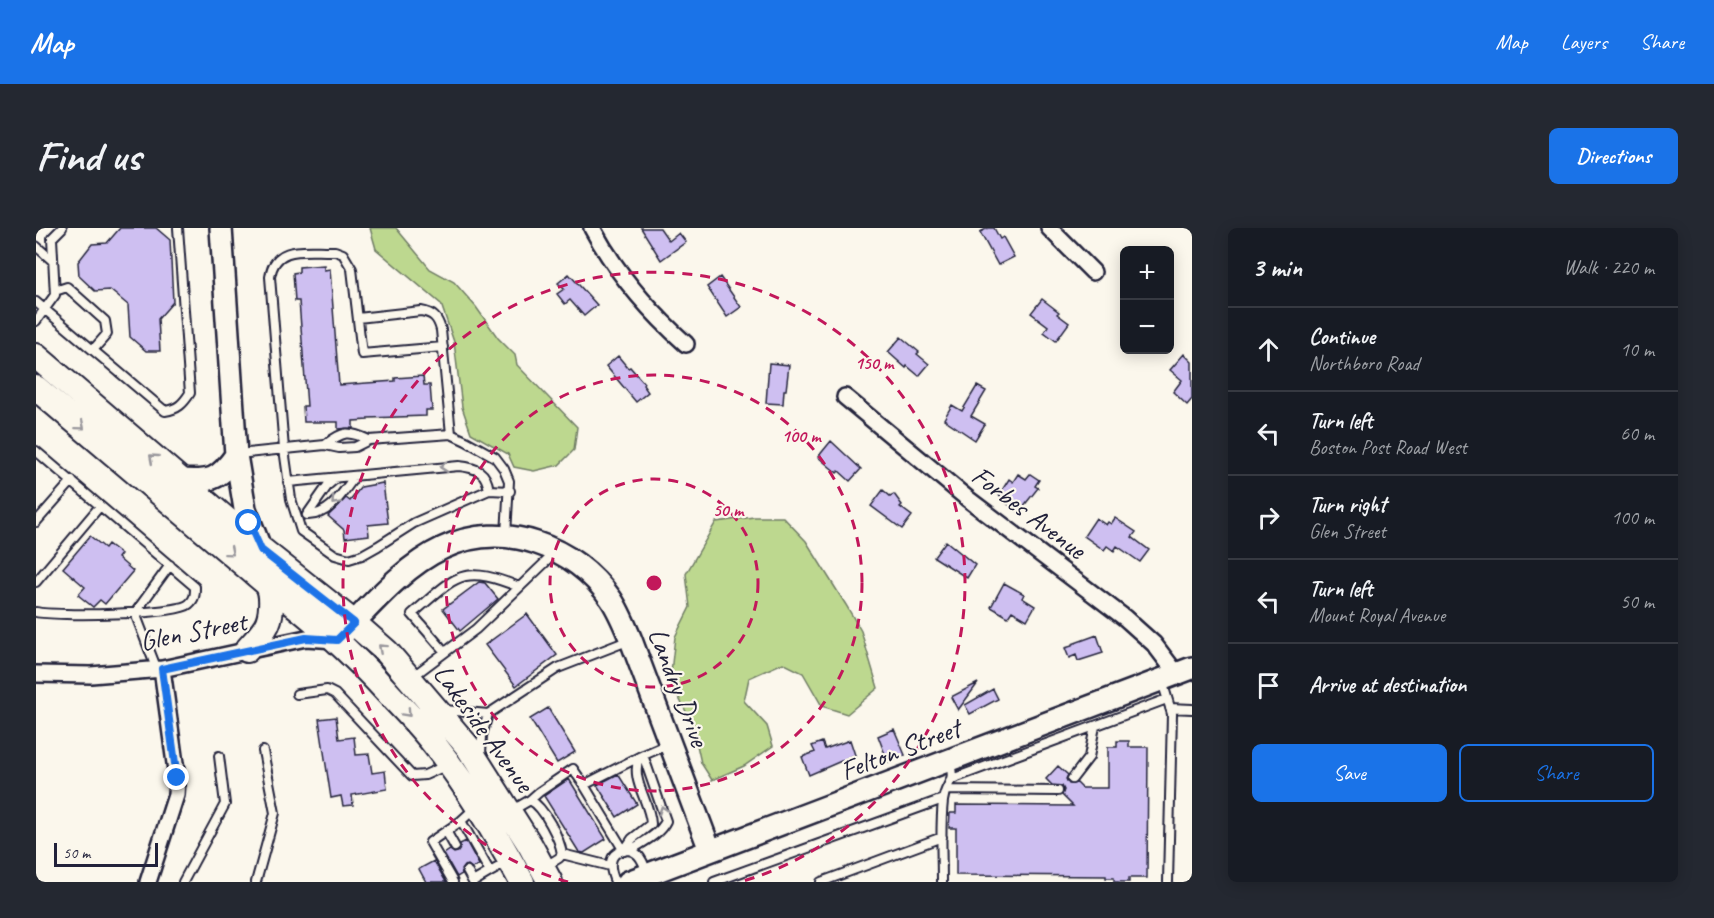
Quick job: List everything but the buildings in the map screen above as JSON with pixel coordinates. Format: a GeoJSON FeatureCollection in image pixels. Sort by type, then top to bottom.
{"type":"FeatureCollection","features":[{"type":"Feature","properties":{"kind":"main road"},"geometry":{"type":"LineString","coordinates":[[36,356],[261,550],[346,632]]}},
{"type":"Feature","properties":{"kind":"main road"},"geometry":{"type":"LineString","coordinates":[[36,388],[266,583],[303,610],[346,632]]}},
{"type":"Feature","properties":{"kind":"main road"},"geometry":{"type":"LineString","coordinates":[[247,650],[267,627],[271,588],[266,583]]}},
{"type":"Feature","properties":{"kind":"main road","name":"Lakeside Avenue"},"geometry":{"type":"LineString","coordinates":[[346,632],[387,652],[437,708],[480,764],[520,806],[546,875]]}},
{"type":"Feature","properties":{"kind":"main road","name":"Lakeside Avenue"},"geometry":{"type":"LineString","coordinates":[[346,632],[449,764],[470,813],[500,866],[522,882]]}},
{"type":"Feature","properties":{"kind":"street"},"geometry":{"type":"LineString","coordinates":[[221,228],[236,454],[245,509],[261,550]]}},
{"type":"Feature","properties":{"kind":"street"},"geometry":{"type":"LineString","coordinates":[[591,228],[634,290],[668,328],[686,344]]}},
{"type":"Feature","properties":{"kind":"street"},"geometry":{"type":"LineString","coordinates":[[1049,228],[1093,272]]}},
{"type":"Feature","properties":{"kind":"street","name":"Forbes Avenue"},"geometry":{"type":"LineString","coordinates":[[845,397],[968,499],[1125,618],[1154,644],[1174,680]]}},
{"type":"Feature","properties":{"kind":"street"},"geometry":{"type":"LineString","coordinates":[[179,480],[202,481],[214,478],[225,471],[236,454]]}},
{"type":"Feature","properties":{"kind":"street","name":"Landry Drive"},"geometry":{"type":"LineString","coordinates":[[346,632],[404,574],[443,548],[483,538],[506,537],[539,543],[575,561],[612,600],[631,640],[710,850]]}},
{"type":"Feature","properties":{"kind":"street","name":"Glen Street"},"geometry":{"type":"LineString","coordinates":[[36,674],[91,675],[160,670],[247,650],[346,632]]}},
{"type":"Feature","properties":{"kind":"street"},"geometry":{"type":"LineString","coordinates":[[148,882],[176,795],[177,778],[160,670]]}},
{"type":"Feature","properties":{"kind":"street","name":"Felton Street"},"geometry":{"type":"LineString","coordinates":[[628,882],[710,850],[951,770],[1174,680]]}},
{"type":"Feature","properties":{"kind":"lane"},"geometry":{"type":"LineString","coordinates":[[36,321],[55,295],[52,238],[62,228]]}},
{"type":"Feature","properties":{"kind":"lane"},"geometry":{"type":"LineString","coordinates":[[36,302],[165,411],[175,410],[184,403],[190,393],[178,228]]}},
{"type":"Feature","properties":{"kind":"lane"},"geometry":{"type":"LineString","coordinates":[[36,246],[53,261]]}},
{"type":"Feature","properties":{"kind":"lane"},"geometry":{"type":"LineString","coordinates":[[443,347],[362,354],[352,269],[343,254],[335,250],[285,253],[276,259],[270,277],[284,449],[291,499],[301,531],[335,555],[349,559],[362,555],[414,523],[489,490],[510,491]]}},
{"type":"Feature","properties":{"kind":"lane"},"geometry":{"type":"LineString","coordinates":[[55,291],[67,287],[105,321],[107,334],[93,350]]}},
{"type":"Feature","properties":{"kind":"lane"},"geometry":{"type":"LineString","coordinates":[[358,318],[421,311],[430,313],[439,321],[451,434]]}},
{"type":"Feature","properties":{"kind":"lane"},"geometry":{"type":"LineString","coordinates":[[325,445],[339,434],[354,432],[369,440]]}},
{"type":"Feature","properties":{"kind":"lane"},"geometry":{"type":"LineString","coordinates":[[236,454],[325,445],[339,448],[355,447],[369,440],[451,434],[495,457],[509,481],[506,537]]}},
{"type":"Feature","properties":{"kind":"lane"},"geometry":{"type":"LineString","coordinates":[[36,451],[195,587],[195,597],[189,605],[179,609],[135,613],[36,612]]}},
{"type":"Feature","properties":{"kind":"lane"},"geometry":{"type":"LineString","coordinates":[[288,482],[459,466],[472,467],[480,471],[487,480],[489,490]]}},
{"type":"Feature","properties":{"kind":"lane"},"geometry":{"type":"LineString","coordinates":[[336,478],[328,485],[307,515],[316,516],[326,511],[355,476]]}},
{"type":"Feature","properties":{"kind":"lane"},"geometry":{"type":"LineString","coordinates":[[36,522],[72,481]]}},
{"type":"Feature","properties":{"kind":"lane"},"geometry":{"type":"LineString","coordinates":[[36,582],[100,506]]}},
{"type":"Feature","properties":{"kind":"lane"},"geometry":{"type":"LineString","coordinates":[[410,678],[476,629],[558,551]]}},
{"type":"Feature","properties":{"kind":"lane"},"geometry":{"type":"LineString","coordinates":[[135,613],[170,565]]}},
{"type":"Feature","properties":{"kind":"lane"},"geometry":{"type":"LineString","coordinates":[[445,652],[412,614],[453,579],[476,574],[493,577],[519,587]]}},
{"type":"Feature","properties":{"kind":"lane"},"geometry":{"type":"LineString","coordinates":[[135,613],[160,670]]}},
{"type":"Feature","properties":{"kind":"lane"},"geometry":{"type":"LineString","coordinates":[[437,708],[488,714],[558,668],[631,640]]}},
{"type":"Feature","properties":{"kind":"lane"},"geometry":{"type":"LineString","coordinates":[[1168,882],[1172,714],[1170,708],[1174,680]]}},
{"type":"Feature","properties":{"kind":"lane"},"geometry":{"type":"LineString","coordinates":[[939,881],[943,799],[951,770],[1095,726],[1174,680]]}},
{"type":"Feature","properties":{"kind":"lane"},"geometry":{"type":"LineString","coordinates":[[297,694],[327,690],[335,694],[412,776],[425,775],[449,764]]}},
{"type":"Feature","properties":{"kind":"lane"},"geometry":{"type":"LineString","coordinates":[[1170,708],[1192,709]]}},
{"type":"Feature","properties":{"kind":"lane"},"geometry":{"type":"LineString","coordinates":[[480,764],[482,736],[488,714]]}},
{"type":"Feature","properties":{"kind":"lane"},"geometry":{"type":"LineString","coordinates":[[1072,779],[1089,757],[1095,726]]}},
{"type":"Feature","properties":{"kind":"lane"},"geometry":{"type":"LineString","coordinates":[[584,784],[671,744]]}},
{"type":"Feature","properties":{"kind":"lane"},"geometry":{"type":"LineString","coordinates":[[256,882],[275,813],[262,752]]}},
{"type":"Feature","properties":{"kind":"lane"},"geometry":{"type":"LineString","coordinates":[[183,882],[225,804],[219,756]]}},
{"type":"Feature","properties":{"kind":"lane"},"geometry":{"type":"LineString","coordinates":[[615,882],[610,866],[615,854],[655,835],[663,828],[666,821],[641,756]]}},
{"type":"Feature","properties":{"kind":"lane"},"geometry":{"type":"LineString","coordinates":[[627,850],[632,838],[651,824],[650,812],[641,792],[635,768],[641,756]]}},
{"type":"Feature","properties":{"kind":"lane"},"geometry":{"type":"LineString","coordinates":[[520,806],[573,769],[627,850],[638,855],[648,874]]}},
{"type":"Feature","properties":{"kind":"lane"},"geometry":{"type":"LineString","coordinates":[[947,790],[1058,791]]}},
{"type":"Feature","properties":{"kind":"lane"},"geometry":{"type":"LineString","coordinates":[[714,882],[943,799]]}},
{"type":"Feature","properties":{"kind":"lane"},"geometry":{"type":"LineString","coordinates":[[520,806],[537,804],[560,843],[562,854],[546,875]]}},
{"type":"Feature","properties":{"kind":"lane"},"geometry":{"type":"LineString","coordinates":[[453,882],[430,842],[470,813]]}},
{"type":"Feature","properties":{"kind":"lane"},"geometry":{"type":"LineString","coordinates":[[446,831],[455,847]]}},
{"type":"Feature","properties":{"kind":"lane"},"geometry":{"type":"LineString","coordinates":[[821,882],[942,837]]}},
{"type":"Feature","properties":{"kind":"lane"},"geometry":{"type":"LineString","coordinates":[[562,854],[610,866]]}},
{"type":"Feature","properties":{"kind":"lane"},"geometry":{"type":"LineString","coordinates":[[468,871],[473,882],[500,866]]}},
{"type":"Feature","properties":{"kind":"green space"},"geometry":{"type":"Polygon","coordinates":[[[370,228],[396,228],[430,269],[454,282],[476,307],[498,338],[515,355],[517,365],[577,427],[574,450],[559,465],[534,471],[514,467],[508,454],[471,433],[462,407],[454,342],[441,304],[376,249],[370,228]]]}},
{"type":"Feature","properties":{"kind":"green space"},"geometry":{"type":"Polygon","coordinates":[[[754,517],[783,517],[806,541],[861,631],[878,688],[847,714],[822,706],[803,673],[783,663],[749,678],[744,701],[767,726],[773,746],[744,766],[712,780],[701,763],[692,723],[670,681],[675,637],[690,607],[686,574],[716,522],[754,517]]]}},
{"type":"Feature","properties":{"kind":"route"},"geometry":{"type":"LineString","coordinates":[[177,778],[162,669],[306,638],[337,640],[354,623],[261,550],[249,523]]}}]}
